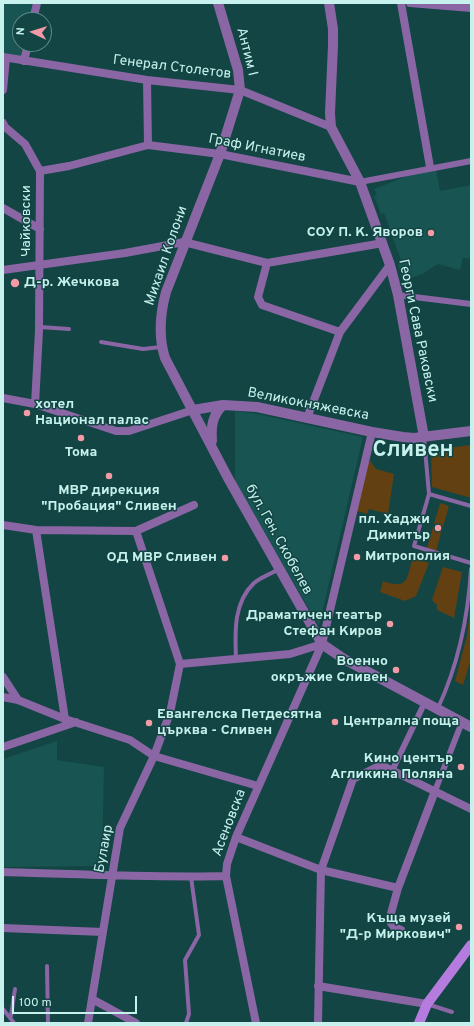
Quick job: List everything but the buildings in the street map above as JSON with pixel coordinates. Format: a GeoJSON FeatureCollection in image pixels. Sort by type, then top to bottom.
{"type":"FeatureCollection","features":[{"type":"Feature","properties":{"kind":"main road"},"geometry":{"type":"LineString","coordinates":[[420,1023],[427,1004],[471,945]]}},
{"type":"Feature","properties":{"kind":"street","name":"Антим I"},"geometry":{"type":"LineString","coordinates":[[218,3],[238,70],[240,90],[220,154]]}},
{"type":"Feature","properties":{"kind":"street","name":"Георги Сава Раковски"},"geometry":{"type":"LineString","coordinates":[[328,3],[333,29],[330,113],[331,127],[360,182],[390,265],[398,295],[424,437]]}},
{"type":"Feature","properties":{"kind":"street"},"geometry":{"type":"LineString","coordinates":[[401,3],[430,168]]}},
{"type":"Feature","properties":{"kind":"street"},"geometry":{"type":"LineString","coordinates":[[410,3],[471,8]]}},
{"type":"Feature","properties":{"kind":"street"},"geometry":{"type":"LineString","coordinates":[[24,61],[26,52]]}},
{"type":"Feature","properties":{"kind":"street","name":"Генерал Столетов"},"geometry":{"type":"LineString","coordinates":[[5,57],[147,80],[240,90],[331,127]]}},
{"type":"Feature","properties":{"kind":"street"},"geometry":{"type":"LineString","coordinates":[[3,90],[5,57]]}},
{"type":"Feature","properties":{"kind":"street"},"geometry":{"type":"LineString","coordinates":[[147,80],[148,146]]}},
{"type":"Feature","properties":{"kind":"street","name":"Чайковски"},"geometry":{"type":"LineString","coordinates":[[3,123],[5,127],[25,144],[40,171],[40,327],[35,404]]}},
{"type":"Feature","properties":{"kind":"street","name":"Граф Игнатиев"},"geometry":{"type":"LineString","coordinates":[[40,171],[69,166],[148,146],[220,154],[360,182],[471,161]]}},
{"type":"Feature","properties":{"kind":"street","name":"Михаил Колони"},"geometry":{"type":"LineString","coordinates":[[193,410],[165,358],[161,346],[161,312],[184,242],[220,154]]}},
{"type":"Feature","properties":{"kind":"street"},"geometry":{"type":"LineString","coordinates":[[3,208],[40,229]]}},
{"type":"Feature","properties":{"kind":"street"},"geometry":{"type":"LineString","coordinates":[[3,270],[125,253],[184,242],[267,263],[383,243]]}},
{"type":"Feature","properties":{"kind":"street"},"geometry":{"type":"LineString","coordinates":[[267,263],[258,297],[262,306],[340,332]]}},
{"type":"Feature","properties":{"kind":"street"},"geometry":{"type":"LineString","coordinates":[[307,418],[340,332],[390,265]]}},
{"type":"Feature","properties":{"kind":"street"},"geometry":{"type":"LineString","coordinates":[[398,295],[471,304]]}},
{"type":"Feature","properties":{"kind":"street","name":"Великокняжевска"},"geometry":{"type":"LineString","coordinates":[[3,398],[35,404],[116,431],[128,431],[193,410],[223,405],[257,407],[372,432],[403,437],[424,437],[471,431]]}},
{"type":"Feature","properties":{"kind":"street"},"geometry":{"type":"LineString","coordinates":[[212,445],[213,420],[215,412],[223,405]]}},
{"type":"Feature","properties":{"kind":"street","name":"бул. Ген. Скобелев"},"geometry":{"type":"LineString","coordinates":[[193,410],[228,478],[322,644],[344,659],[471,727]]}},
{"type":"Feature","properties":{"kind":"street","name":"Асеновска"},"geometry":{"type":"LineString","coordinates":[[256,1023],[226,876],[227,864],[236,837],[258,786],[278,746],[322,644],[372,432]]}},
{"type":"Feature","properties":{"kind":"street"},"geometry":{"type":"LineString","coordinates":[[3,525],[36,530],[136,531],[194,505]]}},
{"type":"Feature","properties":{"kind":"street"},"geometry":{"type":"LineString","coordinates":[[36,530],[65,719]]}},
{"type":"Feature","properties":{"kind":"street"},"geometry":{"type":"LineString","coordinates":[[136,531],[180,664],[290,654],[322,644]]}},
{"type":"Feature","properties":{"kind":"street","name":"Булаир"},"geometry":{"type":"LineString","coordinates":[[88,1023],[120,828],[154,756],[170,713],[180,664]]}},
{"type":"Feature","properties":{"kind":"street"},"geometry":{"type":"LineString","coordinates":[[3,677],[18,700]]}},
{"type":"Feature","properties":{"kind":"street"},"geometry":{"type":"LineString","coordinates":[[3,697],[18,700],[65,719],[130,740],[154,756],[258,786]]}},
{"type":"Feature","properties":{"kind":"street"},"geometry":{"type":"LineString","coordinates":[[392,771],[425,702]]}},
{"type":"Feature","properties":{"kind":"street"},"geometry":{"type":"LineString","coordinates":[[3,747],[77,722]]}},
{"type":"Feature","properties":{"kind":"street"},"geometry":{"type":"LineString","coordinates":[[401,930],[394,927],[390,923],[390,917],[398,888],[462,722]]}},
{"type":"Feature","properties":{"kind":"street"},"geometry":{"type":"LineString","coordinates":[[318,1023],[321,870],[353,779],[381,765],[471,808]]}},
{"type":"Feature","properties":{"kind":"street"},"geometry":{"type":"LineString","coordinates":[[236,837],[321,870],[398,888]]}},
{"type":"Feature","properties":{"kind":"street"},"geometry":{"type":"LineString","coordinates":[[3,872],[112,874],[165,878],[226,876]]}},
{"type":"Feature","properties":{"kind":"street"},"geometry":{"type":"LineString","coordinates":[[3,928],[104,932]]}},
{"type":"Feature","properties":{"kind":"street"},"geometry":{"type":"LineString","coordinates":[[318,986],[427,1004]]}},
{"type":"Feature","properties":{"kind":"street"},"geometry":{"type":"LineString","coordinates":[[92,999],[136,1023]]}},
{"type":"Feature","properties":{"kind":"lane"},"geometry":{"type":"LineString","coordinates":[[40,327],[69,329]]}},
{"type":"Feature","properties":{"kind":"lane"},"geometry":{"type":"LineString","coordinates":[[101,342],[143,349],[161,346]]}},
{"type":"Feature","properties":{"kind":"lane"},"geometry":{"type":"LineString","coordinates":[[424,437],[429,494],[414,546],[471,563]]}},
{"type":"Feature","properties":{"kind":"lane"},"geometry":{"type":"LineString","coordinates":[[429,494],[471,506]]}},
{"type":"Feature","properties":{"kind":"lane"},"geometry":{"type":"LineString","coordinates":[[236,659],[235,625],[240,607],[255,583],[279,569]]}},
{"type":"Feature","properties":{"kind":"lane"},"geometry":{"type":"LineString","coordinates":[[438,709],[455,668],[462,641],[471,569]]}},
{"type":"Feature","properties":{"kind":"lane"},"geometry":{"type":"LineString","coordinates":[[186,1023],[189,1014],[185,960],[199,935],[192,877]]}},
{"type":"Feature","properties":{"kind":"lane"},"geometry":{"type":"LineString","coordinates":[[47,966],[48,1023]]}},
{"type":"Feature","properties":{"kind":"lane"},"geometry":{"type":"LineString","coordinates":[[10,1016],[15,989]]}},
{"type":"Feature","properties":{"kind":"lane"},"geometry":{"type":"LineString","coordinates":[[427,1004],[452,1012]]}},
{"type":"Feature","properties":{"kind":"lane"},"geometry":{"type":"LineString","coordinates":[[3,1009],[14,1023]]}},
{"type":"Feature","properties":{"kind":"shaded area"},"geometry":{"type":"Polygon","coordinates":[[[3,3],[37,3],[35,12],[12,12],[12,52],[26,52],[24,61],[3,57],[3,3]]]}},
{"type":"Feature","properties":{"kind":"shaded area","name":"СОУ П. К. Яворов"},"geometry":{"type":"Polygon","coordinates":[[[436,170],[440,191],[471,185],[471,252],[469,259],[463,257],[460,270],[438,264],[422,274],[403,281],[398,264],[402,263],[384,213],[381,214],[374,196],[377,195],[374,189],[420,171],[436,170]]]}},
{"type":"Feature","properties":{"kind":"shaded area"},"geometry":{"type":"Polygon","coordinates":[[[235,411],[258,414],[363,437],[319,626],[235,481],[235,411]]]}},
{"type":"Feature","properties":{"kind":"shaded area"},"geometry":{"type":"Polygon","coordinates":[[[471,445],[471,498],[432,487],[431,450],[471,445]]]}},
{"type":"Feature","properties":{"kind":"shaded area"},"geometry":{"type":"Polygon","coordinates":[[[366,455],[376,469],[394,474],[388,514],[369,509],[367,514],[354,510],[366,455]]]}},
{"type":"Feature","properties":{"kind":"shaded area"},"geometry":{"type":"Polygon","coordinates":[[[440,503],[449,506],[443,527],[434,524],[440,503]]]}},
{"type":"Feature","properties":{"kind":"shaded area"},"geometry":{"type":"Polygon","coordinates":[[[433,527],[442,529],[436,551],[427,548],[433,527]]]}},
{"type":"Feature","properties":{"kind":"shaded area"},"geometry":{"type":"Polygon","coordinates":[[[413,558],[429,563],[416,596],[405,601],[380,592],[383,581],[398,584],[405,581],[413,558]]]}},
{"type":"Feature","properties":{"kind":"shaded area"},"geometry":{"type":"Polygon","coordinates":[[[443,567],[462,572],[454,618],[437,610],[437,605],[432,600],[443,567]]]}},
{"type":"Feature","properties":{"kind":"shaded area"},"geometry":{"type":"Polygon","coordinates":[[[471,599],[471,659],[463,685],[455,681],[467,636],[471,599]]]}},
{"type":"Feature","properties":{"kind":"shaded area"},"geometry":{"type":"Polygon","coordinates":[[[57,741],[57,760],[104,767],[102,866],[3,867],[3,759],[57,741]]]}},
{"type":"Feature","properties":{"kind":"place","name":"СОУ П. К. Яворов"},"geometry":{"type":"Point","coordinates":[431,233]}},
{"type":"Feature","properties":{"kind":"place","name":"Д-р. Жечкова"},"geometry":{"type":"Point","coordinates":[15,283]}},
{"type":"Feature","properties":{"kind":"place","name":"хотел Национал палас"},"geometry":{"type":"Point","coordinates":[27,413]}},
{"type":"Feature","properties":{"kind":"place","name":"Тома"},"geometry":{"type":"Point","coordinates":[81,438]}},
{"type":"Feature","properties":{"kind":"place","name":"МВР дирекция \"Пробация\" Сливен"},"geometry":{"type":"Point","coordinates":[109,476]}},
{"type":"Feature","properties":{"kind":"place","name":"пл. Хаджи Димитър"},"geometry":{"type":"Point","coordinates":[438,528]}},
{"type":"Feature","properties":{"kind":"place","name":"Митрополия"},"geometry":{"type":"Point","coordinates":[357,557]}},
{"type":"Feature","properties":{"kind":"place","name":"ОД МВР Сливен"},"geometry":{"type":"Point","coordinates":[225,558]}},
{"type":"Feature","properties":{"kind":"place","name":"Драматичен театър Стефан Киров"},"geometry":{"type":"Point","coordinates":[390,624]}},
{"type":"Feature","properties":{"kind":"place","name":"Военно окръжие Сливен"},"geometry":{"type":"Point","coordinates":[396,670]}},
{"type":"Feature","properties":{"kind":"place","name":"Централна поща"},"geometry":{"type":"Point","coordinates":[335,722]}},
{"type":"Feature","properties":{"kind":"place","name":"Евангелска Петдесятна църква - Сливен"},"geometry":{"type":"Point","coordinates":[149,723]}},
{"type":"Feature","properties":{"kind":"place","name":"Кино център Агликина Поляна"},"geometry":{"type":"Point","coordinates":[461,767]}},
{"type":"Feature","properties":{"kind":"place","name":"Къща музей \"Д-р Миркович\""},"geometry":{"type":"Point","coordinates":[459,927]}},
{"type":"Feature","properties":{"kind":"district","name":"Сливен"},"geometry":{"type":"Point","coordinates":[413,452]}}]}
